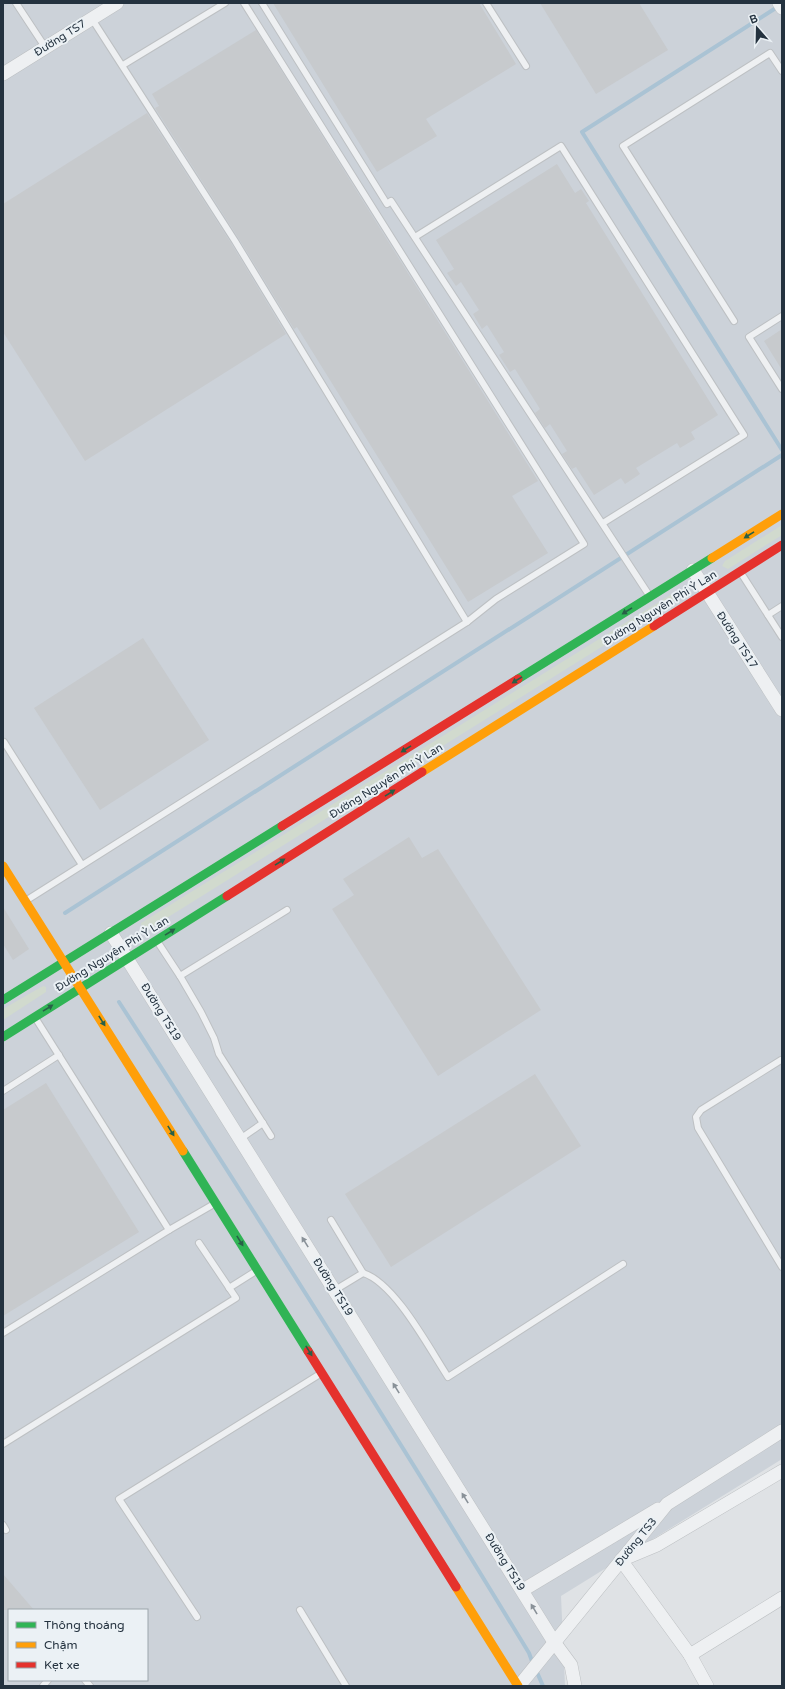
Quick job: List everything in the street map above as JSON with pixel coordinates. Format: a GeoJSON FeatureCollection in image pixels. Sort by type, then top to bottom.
{"type":"FeatureCollection","features":[{"type":"Feature","properties":{"kind":"main road","name":"Đường Nguyên Phi Ỷ Lan"},"geometry":{"type":"LineString","coordinates":[[3,1000],[782,514]]}},
{"type":"Feature","properties":{"kind":"main road","name":"Đường Nguyên Phi Ỷ Lan"},"geometry":{"type":"LineString","coordinates":[[3,1036],[782,545]]}},
{"type":"Feature","properties":{"kind":"main road"},"geometry":{"type":"LineString","coordinates":[[3,866],[518,1686]]}},
{"type":"Feature","properties":{"kind":"street","name":"Đường TS7"},"geometry":{"type":"LineString","coordinates":[[3,74],[118,3]]}},
{"type":"Feature","properties":{"kind":"street"},"geometry":{"type":"LineString","coordinates":[[779,3],[782,8]]}},
{"type":"Feature","properties":{"kind":"street","name":"Đường TS17"},"geometry":{"type":"LineString","coordinates":[[693,570],[782,710]]}},
{"type":"Feature","properties":{"kind":"street","name":"Đường TS19"},"geometry":{"type":"LineString","coordinates":[[111,933],[523,1590],[554,1642],[570,1665],[575,1686]]}},
{"type":"Feature","properties":{"kind":"street","name":"Đường TS3"},"geometry":{"type":"LineString","coordinates":[[518,1686],[667,1504],[782,1431]]}},
{"type":"Feature","properties":{"kind":"street"},"geometry":{"type":"LineString","coordinates":[[707,1686],[690,1655],[621,1560],[657,1545],[782,1471]]}},
{"type":"Feature","properties":{"kind":"street"},"geometry":{"type":"LineString","coordinates":[[523,1590],[667,1504]]}},
{"type":"Feature","properties":{"kind":"street"},"geometry":{"type":"LineString","coordinates":[[690,1655],[782,1598]]}},
{"type":"Feature","properties":{"kind":"lane"},"geometry":{"type":"LineString","coordinates":[[16,3],[45,48]]}},
{"type":"Feature","properties":{"kind":"lane"},"geometry":{"type":"LineString","coordinates":[[123,65],[225,3]]}},
{"type":"Feature","properties":{"kind":"lane"},"geometry":{"type":"LineString","coordinates":[[25,901],[466,622],[496,600],[584,544],[244,3]]}},
{"type":"Feature","properties":{"kind":"lane"},"geometry":{"type":"LineString","coordinates":[[262,3],[387,204],[392,201],[651,597]]}},
{"type":"Feature","properties":{"kind":"lane"},"geometry":{"type":"LineString","coordinates":[[486,3],[526,66]]}},
{"type":"Feature","properties":{"kind":"lane"},"geometry":{"type":"LineString","coordinates":[[92,18],[235,241],[466,622]]}},
{"type":"Feature","properties":{"kind":"lane"},"geometry":{"type":"LineString","coordinates":[[734,321],[623,146],[770,53],[782,71]]}},
{"type":"Feature","properties":{"kind":"lane"},"geometry":{"type":"LineString","coordinates":[[415,237],[561,146],[744,435],[603,524]]}},
{"type":"Feature","properties":{"kind":"lane"},"geometry":{"type":"LineString","coordinates":[[782,316],[749,337],[782,389]]}},
{"type":"Feature","properties":{"kind":"lane"},"geometry":{"type":"LineString","coordinates":[[740,571],[782,637]]}},
{"type":"Feature","properties":{"kind":"lane"},"geometry":{"type":"LineString","coordinates":[[768,615],[782,606]]}},
{"type":"Feature","properties":{"kind":"lane"},"geometry":{"type":"LineString","coordinates":[[4,742],[82,865]]}},
{"type":"Feature","properties":{"kind":"lane"},"geometry":{"type":"LineString","coordinates":[[180,976],[287,910]]}},
{"type":"Feature","properties":{"kind":"lane"},"geometry":{"type":"LineString","coordinates":[[156,940],[202,1012],[214,1038],[219,1054],[271,1136]]}},
{"type":"Feature","properties":{"kind":"lane"},"geometry":{"type":"LineString","coordinates":[[34,1017],[169,1230]]}},
{"type":"Feature","properties":{"kind":"lane"},"geometry":{"type":"LineString","coordinates":[[3,1091],[59,1056]]}},
{"type":"Feature","properties":{"kind":"lane"},"geometry":{"type":"LineString","coordinates":[[781,1060],[701,1110],[696,1117],[698,1128],[782,1266]]}},
{"type":"Feature","properties":{"kind":"lane"},"geometry":{"type":"LineString","coordinates":[[240,1139],[263,1123]]}},
{"type":"Feature","properties":{"kind":"lane"},"geometry":{"type":"LineString","coordinates":[[3,1333],[169,1230],[216,1203]]}},
{"type":"Feature","properties":{"kind":"lane"},"geometry":{"type":"LineString","coordinates":[[331,1220],[362,1273],[378,1280],[390,1292],[407,1314],[448,1377],[623,1264]]}},
{"type":"Feature","properties":{"kind":"lane"},"geometry":{"type":"LineString","coordinates":[[3,1444],[236,1298],[199,1243]]}},
{"type":"Feature","properties":{"kind":"lane"},"geometry":{"type":"LineString","coordinates":[[229,1288],[258,1270]]}},
{"type":"Feature","properties":{"kind":"lane"},"geometry":{"type":"LineString","coordinates":[[335,1290],[362,1273]]}},
{"type":"Feature","properties":{"kind":"lane"},"geometry":{"type":"LineString","coordinates":[[197,1617],[119,1499],[322,1373]]}},
{"type":"Feature","properties":{"kind":"lane"},"geometry":{"type":"LineString","coordinates":[[300,1610],[346,1686]]}},
{"type":"Feature","properties":{"kind":"shaded area"},"geometry":{"type":"Polygon","coordinates":[[[3,3],[782,3],[782,1459],[561,1596],[565,1686],[3,1686],[3,3]]]}},
{"type":"Feature","properties":{"kind":"shaded area"},"geometry":{"type":"Polygon","coordinates":[[[782,525],[782,535],[728,569],[722,566],[725,561],[782,525]]]}},
{"type":"Feature","properties":{"kind":"shaded area"},"geometry":{"type":"Polygon","coordinates":[[[680,589],[684,593],[680,598],[149,929],[142,929],[141,923],[680,589]]]}},
{"type":"Feature","properties":{"kind":"shaded area"},"geometry":{"type":"Polygon","coordinates":[[[43,986],[46,987],[46,992],[3,1020],[3,1009],[43,986]]]}},
{"type":"Feature","properties":{"kind":"building"},"geometry":{"type":"Polygon","coordinates":[[[273,3],[479,3],[516,64],[426,119],[437,136],[377,172],[273,3]]]}},
{"type":"Feature","properties":{"kind":"building"},"geometry":{"type":"Polygon","coordinates":[[[540,3],[639,3],[668,50],[596,94],[540,3]]]}},
{"type":"Feature","properties":{"kind":"building"},"geometry":{"type":"Polygon","coordinates":[[[256,30],[538,481],[512,496],[548,553],[468,602],[297,327],[294,329],[239,239],[155,108],[159,106],[152,94],[256,30]]]}},
{"type":"Feature","properties":{"kind":"building"},"geometry":{"type":"Polygon","coordinates":[[[147,113],[231,243],[286,334],[85,461],[3,332],[3,204],[147,113]]]}},
{"type":"Feature","properties":{"kind":"building"},"geometry":{"type":"Polygon","coordinates":[[[557,164],[575,193],[581,189],[589,201],[586,203],[718,415],[691,432],[695,439],[680,448],[677,443],[636,468],[640,474],[625,484],[621,478],[594,495],[576,467],[572,469],[562,454],[567,451],[550,424],[545,428],[535,413],[540,409],[515,369],[510,372],[499,355],[504,352],[487,325],[482,329],[473,314],[479,310],[461,282],[456,286],[447,273],[454,269],[436,240],[557,164]]]}},
{"type":"Feature","properties":{"kind":"building"},"geometry":{"type":"Polygon","coordinates":[[[782,329],[782,370],[764,341],[782,329]]]}},
{"type":"Feature","properties":{"kind":"building"},"geometry":{"type":"Polygon","coordinates":[[[143,638],[209,740],[100,810],[34,708],[143,638]]]}},
{"type":"Feature","properties":{"kind":"building"},"geometry":{"type":"Polygon","coordinates":[[[409,837],[422,858],[438,849],[541,1010],[438,1076],[332,909],[354,895],[343,879],[409,837]]]}},
{"type":"Feature","properties":{"kind":"building"},"geometry":{"type":"Polygon","coordinates":[[[3,907],[29,949],[13,960],[3,944],[3,907]]]}},
{"type":"Feature","properties":{"kind":"building"},"geometry":{"type":"Polygon","coordinates":[[[535,1074],[581,1146],[391,1267],[345,1194],[535,1074]]]}},
{"type":"Feature","properties":{"kind":"building"},"geometry":{"type":"Polygon","coordinates":[[[46,1083],[139,1232],[3,1316],[3,1110],[46,1083]]]}},
{"type":"Feature","properties":{"kind":"building"},"geometry":{"type":"Polygon","coordinates":[[[3,1574],[33,1609],[3,1610],[3,1574]]]}},
{"type":"Feature","properties":{"kind":"waterway"},"geometry":{"type":"LineString","coordinates":[[779,6],[582,132],[782,450]]}},
{"type":"Feature","properties":{"kind":"waterway"},"geometry":{"type":"LineString","coordinates":[[65,913],[782,455]]}},
{"type":"Feature","properties":{"kind":"waterway"},"geometry":{"type":"LineString","coordinates":[[119,1002],[377,1407],[529,1653],[533,1664]]}},
{"type":"Feature","properties":{"kind":"waterway"},"geometry":{"type":"LineString","coordinates":[[536,1670],[543,1686]]}},
{"type":"Feature","properties":{"kind":"traffic: fast"},"geometry":{"type":"LineString","coordinates":[[518,679],[712,558]]}},
{"type":"Feature","properties":{"kind":"traffic: fast"},"geometry":{"type":"LineString","coordinates":[[3,1000],[282,826]]}},
{"type":"Feature","properties":{"kind":"traffic: fast"},"geometry":{"type":"LineString","coordinates":[[3,1037],[227,896]]}},
{"type":"Feature","properties":{"kind":"traffic: fast"},"geometry":{"type":"LineString","coordinates":[[183,1151],[308,1351]]}},
{"type":"Feature","properties":{"kind":"traffic: slow"},"geometry":{"type":"LineString","coordinates":[[712,558],[782,514]]}},
{"type":"Feature","properties":{"kind":"traffic: slow"},"geometry":{"type":"LineString","coordinates":[[422,772],[654,626]]}},
{"type":"Feature","properties":{"kind":"traffic: slow"},"geometry":{"type":"LineString","coordinates":[[3,866],[183,1151]]}},
{"type":"Feature","properties":{"kind":"traffic: slow"},"geometry":{"type":"LineString","coordinates":[[456,1587],[518,1686]]}},
{"type":"Feature","properties":{"kind":"traffic: jam"},"geometry":{"type":"LineString","coordinates":[[654,626],[782,545]]}},
{"type":"Feature","properties":{"kind":"traffic: jam"},"geometry":{"type":"LineString","coordinates":[[282,826],[518,679]]}},
{"type":"Feature","properties":{"kind":"traffic: jam"},"geometry":{"type":"LineString","coordinates":[[227,896],[422,772]]}},
{"type":"Feature","properties":{"kind":"traffic: jam"},"geometry":{"type":"LineString","coordinates":[[308,1351],[456,1587]]}}]}
